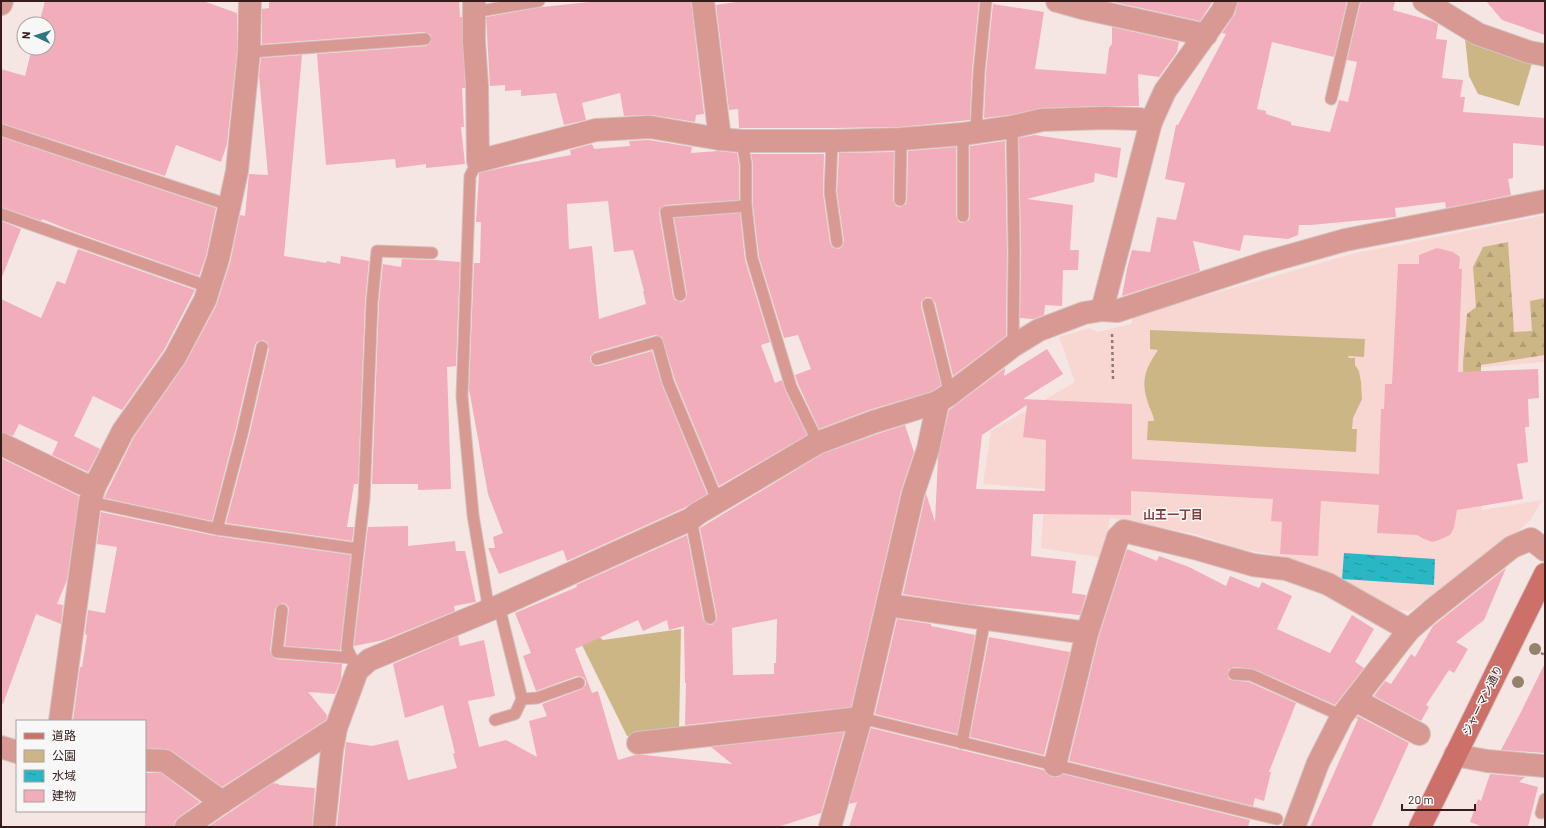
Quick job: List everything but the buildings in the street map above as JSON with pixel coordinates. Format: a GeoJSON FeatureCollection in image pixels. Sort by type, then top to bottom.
{"type":"FeatureCollection","features":[{"type":"Feature","properties":{"kind":"street"},"geometry":{"type":"LineString","coordinates":[[60,720],[92,495],[123,431],[175,357],[205,300],[218,259],[229,205],[238,171],[250,52],[250,1]]}},
{"type":"Feature","properties":{"kind":"street"},"geometry":{"type":"LineString","coordinates":[[703,1],[720,139]]}},
{"type":"Feature","properties":{"kind":"street"},"geometry":{"type":"LineString","coordinates":[[1102,310],[1151,122],[1165,91],[1223,10],[1226,1]]}},
{"type":"Feature","properties":{"kind":"street"},"geometry":{"type":"LineString","coordinates":[[1424,1],[1478,34],[1529,52],[1545,55]]}},
{"type":"Feature","properties":{"kind":"street"},"geometry":{"type":"LineString","coordinates":[[474,6],[478,161],[517,148],[596,130],[650,127],[720,139],[742,141],[832,141],[901,139],[970,133],[1012,127],[1042,120],[1105,118],[1139,119],[1151,122]]}},
{"type":"Feature","properties":{"kind":"street"},"geometry":{"type":"LineString","coordinates":[[1070,7],[1206,35]]}},
{"type":"Feature","properties":{"kind":"street"},"geometry":{"type":"LineString","coordinates":[[324,827],[332,750],[336,728],[354,664],[369,660],[493,608],[691,519],[697,514],[817,444],[873,422],[944,398],[1013,346],[1046,328],[1084,313],[1102,310],[1117,311],[1267,262],[1345,240],[1545,201]]}},
{"type":"Feature","properties":{"kind":"street"},"geometry":{"type":"LineString","coordinates":[[830,827],[861,718],[913,494],[944,398]]}},
{"type":"Feature","properties":{"kind":"street"},"geometry":{"type":"LineString","coordinates":[[1,444],[81,484],[92,495]]}},
{"type":"Feature","properties":{"kind":"street"},"geometry":{"type":"LineString","coordinates":[[1055,765],[1087,633],[1118,537],[1124,531],[1194,548],[1253,565],[1286,569],[1328,584],[1409,630]]}},
{"type":"Feature","properties":{"kind":"street"},"geometry":{"type":"LineString","coordinates":[[1286,823],[1348,708],[1409,630],[1512,547],[1531,539],[1545,550]]}},
{"type":"Feature","properties":{"kind":"street","name":"ジャーマン通り"},"geometry":{"type":"LineString","coordinates":[[1420,827],[1545,574]]}},
{"type":"Feature","properties":{"kind":"street"},"geometry":{"type":"LineString","coordinates":[[888,605],[1087,633]]}},
{"type":"Feature","properties":{"kind":"street"},"geometry":{"type":"LineString","coordinates":[[1348,708],[1418,734]]}},
{"type":"Feature","properties":{"kind":"street"},"geometry":{"type":"LineString","coordinates":[[638,743],[861,718]]}},
{"type":"Feature","properties":{"kind":"street"},"geometry":{"type":"LineString","coordinates":[[186,827],[336,728]]}},
{"type":"Feature","properties":{"kind":"street"},"geometry":{"type":"LineString","coordinates":[[1,747],[16,752]]}},
{"type":"Feature","properties":{"kind":"street"},"geometry":{"type":"LineString","coordinates":[[1456,755],[1487,761],[1545,766]]}},
{"type":"Feature","properties":{"kind":"street"},"geometry":{"type":"LineString","coordinates":[[146,760],[165,761],[222,802]]}},
{"type":"Feature","properties":{"kind":"lane"},"geometry":{"type":"LineString","coordinates":[[474,6],[539,1]]}},
{"type":"Feature","properties":{"kind":"lane"},"geometry":{"type":"LineString","coordinates":[[963,216],[970,133],[979,72],[986,1]]}},
{"type":"Feature","properties":{"kind":"lane"},"geometry":{"type":"LineString","coordinates":[[1331,99],[1354,1]]}},
{"type":"Feature","properties":{"kind":"lane"},"geometry":{"type":"LineString","coordinates":[[250,52],[425,39]]}},
{"type":"Feature","properties":{"kind":"lane"},"geometry":{"type":"LineString","coordinates":[[1012,127],[1014,252],[1013,346]]}},
{"type":"Feature","properties":{"kind":"lane"},"geometry":{"type":"LineString","coordinates":[[1,130],[229,205]]}},
{"type":"Feature","properties":{"kind":"lane"},"geometry":{"type":"LineString","coordinates":[[900,200],[901,139]]}},
{"type":"Feature","properties":{"kind":"lane"},"geometry":{"type":"LineString","coordinates":[[742,141],[746,164],[746,206],[752,258],[790,387],[813,432],[817,444]]}},
{"type":"Feature","properties":{"kind":"lane"},"geometry":{"type":"LineString","coordinates":[[832,141],[830,192],[837,242]]}},
{"type":"Feature","properties":{"kind":"lane"},"geometry":{"type":"LineString","coordinates":[[478,161],[470,176],[462,396],[473,514],[487,599],[493,608],[522,699],[515,714],[495,720]]}},
{"type":"Feature","properties":{"kind":"lane"},"geometry":{"type":"LineString","coordinates":[[680,295],[666,212],[746,206]]}},
{"type":"Feature","properties":{"kind":"lane"},"geometry":{"type":"LineString","coordinates":[[1,214],[209,287]]}},
{"type":"Feature","properties":{"kind":"lane"},"geometry":{"type":"LineString","coordinates":[[282,610],[277,652],[354,664],[348,648],[364,499],[372,302],[377,251],[432,254]]}},
{"type":"Feature","properties":{"kind":"lane"},"geometry":{"type":"LineString","coordinates":[[928,304],[944,398]]}},
{"type":"Feature","properties":{"kind":"lane"},"geometry":{"type":"LineString","coordinates":[[597,359],[657,342],[668,382],[718,502]]}},
{"type":"Feature","properties":{"kind":"lane"},"geometry":{"type":"LineString","coordinates":[[216,529],[242,434],[262,347]]}},
{"type":"Feature","properties":{"kind":"lane"},"geometry":{"type":"LineString","coordinates":[[92,495],[216,529],[358,549]]}},
{"type":"Feature","properties":{"kind":"lane"},"geometry":{"type":"LineString","coordinates":[[691,519],[710,618]]}},
{"type":"Feature","properties":{"kind":"lane"},"geometry":{"type":"LineString","coordinates":[[962,742],[985,618]]}},
{"type":"Feature","properties":{"kind":"lane"},"geometry":{"type":"LineString","coordinates":[[1234,674],[1251,675],[1348,708]]}},
{"type":"Feature","properties":{"kind":"lane"},"geometry":{"type":"LineString","coordinates":[[522,699],[537,698],[579,683]]}},
{"type":"Feature","properties":{"kind":"lane"},"geometry":{"type":"LineString","coordinates":[[861,718],[1286,823]]}},
{"type":"Feature","properties":{"kind":"lane"},"geometry":{"type":"LineString","coordinates":[[1541,813],[1545,799]]}},
{"type":"Feature","properties":{"kind":"path"},"geometry":{"type":"LineString","coordinates":[[1102,310],[1112,326],[1112,379]]}},
{"type":"Feature","properties":{"kind":"path"},"geometry":{"type":"LineString","coordinates":[[1541,653],[1545,655]]}},
{"type":"Feature","properties":{"kind":"shaded area"},"geometry":{"type":"Polygon","coordinates":[[[1545,215],[1545,362],[1474,368],[1482,510],[1542,500],[1530,521],[1486,558],[1410,611],[1398,610],[1286,557],[1240,549],[1195,534],[1110,518],[1103,558],[1041,548],[1045,489],[983,484],[991,431],[1075,382],[1059,337],[1089,328],[1097,332],[1131,324],[1134,316],[1359,252],[1545,215]]]}},
{"type":"Feature","properties":{"kind":"green space"},"geometry":{"type":"Polygon","coordinates":[[[1465,38],[1533,60],[1519,106],[1478,94],[1469,76],[1465,38]]]}},
{"type":"Feature","properties":{"kind":"green space"},"geometry":{"type":"Polygon","coordinates":[[[1508,242],[1514,332],[1532,331],[1530,301],[1545,298],[1545,355],[1481,365],[1483,503],[1465,437],[1463,363],[1467,314],[1476,307],[1473,267],[1483,247],[1508,242]]]}},
{"type":"Feature","properties":{"kind":"green space"},"geometry":{"type":"Polygon","coordinates":[[[1150,330],[1365,339],[1364,357],[1348,356],[1349,358],[1355,358],[1355,365],[1359,371],[1361,382],[1362,399],[1353,418],[1352,429],[1357,429],[1356,452],[1147,440],[1148,421],[1154,421],[1144,388],[1144,381],[1147,369],[1158,350],[1150,349],[1150,330]]]}},
{"type":"Feature","properties":{"kind":"green space"},"geometry":{"type":"Polygon","coordinates":[[[681,629],[679,732],[627,736],[581,643],[598,636],[603,640],[681,629]]]}},
{"type":"Feature","properties":{"kind":"water"},"geometry":{"type":"Polygon","coordinates":[[[1344,553],[1435,559],[1434,585],[1342,579],[1344,553]]]}},
{"type":"Feature","properties":{"kind":"district","name":"山王一丁目"},"geometry":{"type":"Point","coordinates":[1173,514]}}]}
